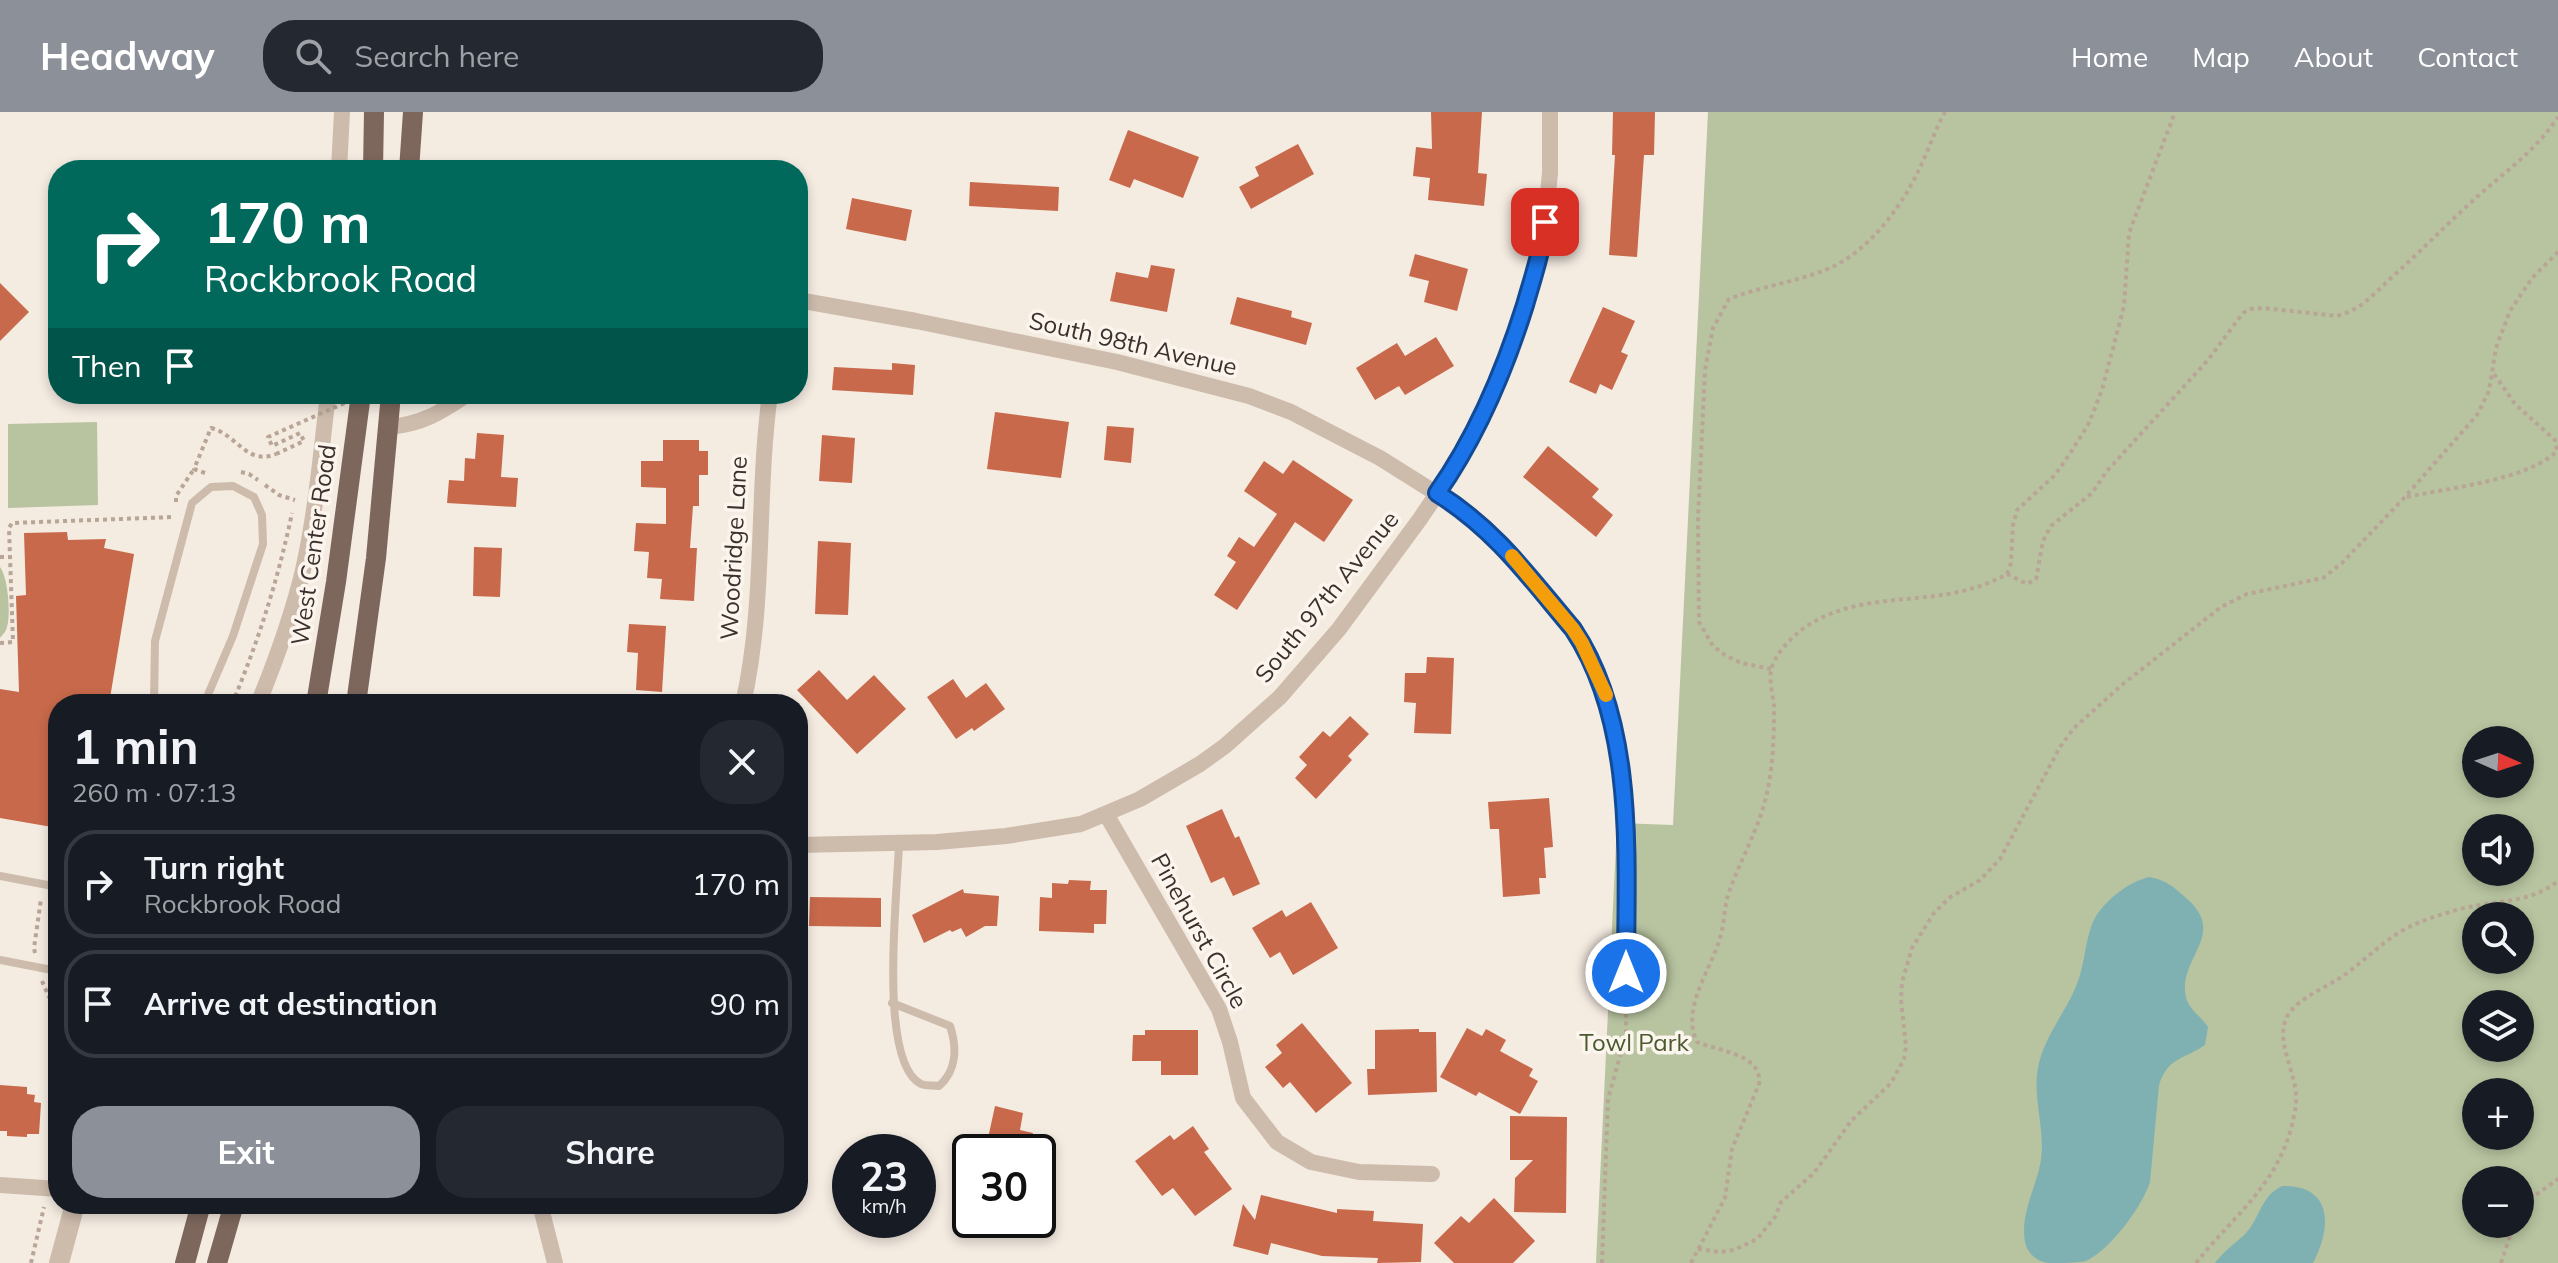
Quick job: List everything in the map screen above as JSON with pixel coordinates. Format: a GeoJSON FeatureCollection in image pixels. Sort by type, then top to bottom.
{"type":"FeatureCollection","features":[{"type":"Feature","properties":{"kind":"main road"},"geometry":{"type":"LineString","coordinates":[[373,160],[374,112]]}},
{"type":"Feature","properties":{"kind":"main road"},"geometry":{"type":"LineString","coordinates":[[410,160],[413,112]]}},
{"type":"Feature","properties":{"kind":"main road","name":"West Center Road"},"geometry":{"type":"LineString","coordinates":[[318,694],[362,404]]}},
{"type":"Feature","properties":{"kind":"main road"},"geometry":{"type":"LineString","coordinates":[[358,694],[366,645],[390,404]]}},
{"type":"Feature","properties":{"kind":"main road"},"geometry":{"type":"LineString","coordinates":[[185,1263],[198,1214]]}},
{"type":"Feature","properties":{"kind":"main road"},"geometry":{"type":"LineString","coordinates":[[217,1263],[231,1214]]}},
{"type":"Feature","properties":{"kind":"street"},"geometry":{"type":"LineString","coordinates":[[340,160],[342,112]]}},
{"type":"Feature","properties":{"kind":"street","name":"South 97th Avenue"},"geometry":{"type":"LineString","coordinates":[[808,845],[1006,836],[1081,824],[1140,799],[1200,764],[1280,697],[1339,629],[1453,470],[1481,420],[1510,353],[1543,246],[1550,173],[1550,112]]}},
{"type":"Feature","properties":{"kind":"street","name":"South 98th Avenue"},"geometry":{"type":"LineString","coordinates":[[808,302],[1117,362],[1249,396],[1335,433],[1437,493],[1484,527],[1515,559],[1578,636],[1606,696],[1617,738],[1626,844],[1626,973]]}},
{"type":"Feature","properties":{"kind":"street"},"geometry":{"type":"LineString","coordinates":[[262,694],[287,628],[303,570],[320,471],[327,404]]}},
{"type":"Feature","properties":{"kind":"street"},"geometry":{"type":"LineString","coordinates":[[389,427],[412,425],[452,404]]}},
{"type":"Feature","properties":{"kind":"street","name":"Woodridge Lane"},"geometry":{"type":"LineString","coordinates":[[744,694],[754,629],[769,404]]}},
{"type":"Feature","properties":{"kind":"street","name":"Pinehurst Circle"},"geometry":{"type":"LineString","coordinates":[[1106,814],[1219,1009],[1243,1098],[1277,1142],[1311,1162],[1359,1172],[1432,1174]]}},
{"type":"Feature","properties":{"kind":"street"},"geometry":{"type":"LineString","coordinates":[[0,1185],[48,1188]]}},
{"type":"Feature","properties":{"kind":"street"},"geometry":{"type":"LineString","coordinates":[[59,1263],[72,1214]]}},
{"type":"Feature","properties":{"kind":"street"},"geometry":{"type":"LineString","coordinates":[[543,1214],[555,1263]]}},
{"type":"Feature","properties":{"kind":"lane"},"geometry":{"type":"LineString","coordinates":[[154,694],[155,641],[192,503],[211,487],[233,486],[254,497],[262,515],[263,544],[233,636],[208,694]]}},
{"type":"Feature","properties":{"kind":"lane"},"geometry":{"type":"LineString","coordinates":[[892,1003],[950,1026],[955,1042],[953,1063],[948,1078],[939,1086],[922,1085],[908,1073],[897,1044],[892,1003],[899,843]]}},
{"type":"Feature","properties":{"kind":"lane"},"geometry":{"type":"LineString","coordinates":[[0,876],[48,885]]}},
{"type":"Feature","properties":{"kind":"lane"},"geometry":{"type":"LineString","coordinates":[[0,960],[48,970]]}},
{"type":"Feature","properties":{"kind":"path"},"geometry":{"type":"LineString","coordinates":[[1771,669],[1741,663],[1725,655],[1713,646],[1699,622],[1698,519],[1705,370],[1713,328],[1729,299],[1832,267],[1863,246],[1907,191],[1945,112]]}},
{"type":"Feature","properties":{"kind":"path"},"geometry":{"type":"LineString","coordinates":[[1691,1263],[1725,1198],[1732,1149],[1759,1084],[1760,1075],[1754,1064],[1697,1042],[1690,1022],[1721,935],[1727,897],[1766,797],[1774,734],[1771,669],[1789,640],[1816,620],[1874,601],[1955,594],[1976,589],[2007,574],[2017,510],[2063,464],[2088,425],[2102,390],[2124,306],[2129,233],[2175,112]]}},
{"type":"Feature","properties":{"kind":"path"},"geometry":{"type":"LineString","coordinates":[[2007,574],[2027,584],[2036,579],[2043,541],[2051,526],[2092,493],[2107,471],[2208,360],[2243,313],[2263,308],[2337,316],[2365,303],[2446,229],[2464,208],[2526,157],[2547,135],[2558,117]]}},
{"type":"Feature","properties":{"kind":"path"},"geometry":{"type":"LineString","coordinates":[[1698,1249],[1734,1250],[1757,1239],[1775,1217],[1781,1202],[1814,1173],[1851,1121],[1891,1083],[1904,1059],[1902,982],[1912,948],[1934,913],[1949,898],[1980,880],[2000,859],[2053,760],[2074,728],[2123,684],[2221,607],[2247,594],[2323,578],[2333,572],[2477,415],[2489,391],[2496,348],[2510,311],[2532,278],[2558,252]]}},
{"type":"Feature","properties":{"kind":"path"},"geometry":{"type":"LineString","coordinates":[[2405,497],[2513,474],[2541,463],[2557,451],[2555,440],[2515,404],[2492,371]]}},
{"type":"Feature","properties":{"kind":"path"},"geometry":{"type":"LineString","coordinates":[[210,473],[194,469],[211,428],[221,431],[247,453],[262,457],[304,441],[300,433],[272,446],[268,437],[341,404]]}},
{"type":"Feature","properties":{"kind":"path"},"geometry":{"type":"LineString","coordinates":[[314,422],[315,408]]}},
{"type":"Feature","properties":{"kind":"path"},"geometry":{"type":"LineString","coordinates":[[236,694],[265,620],[283,558],[295,500],[279,495],[249,474],[239,472]]}},
{"type":"Feature","properties":{"kind":"path"},"geometry":{"type":"LineString","coordinates":[[0,643],[13,642],[9,528],[15,522],[174,517]]}},
{"type":"Feature","properties":{"kind":"path"},"geometry":{"type":"LineString","coordinates":[[0,557],[10,557]]}},
{"type":"Feature","properties":{"kind":"path"},"geometry":{"type":"LineString","coordinates":[[2196,1263],[2257,1197],[2282,1153],[2291,1128],[2296,1097],[2284,1041],[2289,1014],[2408,927],[2462,909],[2528,898],[2558,881]]}},
{"type":"Feature","properties":{"kind":"path"},"geometry":{"type":"LineString","coordinates":[[1602,1263],[1608,1099],[1626,1035],[1626,973]]}},
{"type":"Feature","properties":{"kind":"path"},"geometry":{"type":"LineString","coordinates":[[2534,1196],[2558,1179]]}},
{"type":"Feature","properties":{"kind":"path"},"geometry":{"type":"LineString","coordinates":[[2501,1263],[2509,1238]]}},
{"type":"Feature","properties":{"kind":"green space","name":"Towl Park"},"geometry":{"type":"Polygon","coordinates":[[[1708,112],[2558,112],[2558,1263],[1596,1263],[1617,823],[1673,825],[1708,112]]]}},
{"type":"Feature","properties":{"kind":"green space"},"geometry":{"type":"Polygon","coordinates":[[[97,422],[98,505],[8,508],[8,424],[97,422]]]}},
{"type":"Feature","properties":{"kind":"green space"},"geometry":{"type":"Polygon","coordinates":[[[0,567],[7,587],[9,614],[7,629],[0,638],[0,567]]]}},
{"type":"Feature","properties":{"kind":"water"},"geometry":{"type":"Polygon","coordinates":[[[2149,877],[2178,890],[2198,911],[2203,924],[2203,935],[2185,983],[2187,1001],[2208,1027],[2205,1045],[2172,1064],[2159,1085],[2150,1182],[2133,1215],[2105,1248],[2086,1261],[2046,1263],[2028,1250],[2024,1232],[2042,1153],[2037,1092],[2040,1058],[2077,983],[2095,918],[2114,896],[2131,884],[2149,877]]]}},
{"type":"Feature","properties":{"kind":"water"},"geometry":{"type":"Polygon","coordinates":[[[2282,1186],[2311,1193],[2324,1211],[2323,1236],[2313,1263],[2215,1263],[2249,1230],[2269,1196],[2282,1186]]]}},
{"type":"Feature","properties":{"kind":"building"},"geometry":{"type":"Polygon","coordinates":[[[1431,112],[1482,112],[1478,173],[1487,174],[1484,206],[1428,200],[1430,178],[1413,176],[1416,147],[1432,149],[1431,112]]]}},
{"type":"Feature","properties":{"kind":"building"},"geometry":{"type":"Polygon","coordinates":[[[1613,112],[1655,112],[1654,155],[1644,155],[1637,257],[1609,255],[1615,155],[1612,155],[1613,112]]]}},
{"type":"Feature","properties":{"kind":"building"},"geometry":{"type":"Polygon","coordinates":[[[1128,130],[1199,157],[1183,198],[1134,179],[1130,188],[1109,180],[1128,130]]]}},
{"type":"Feature","properties":{"kind":"building"},"geometry":{"type":"Polygon","coordinates":[[[1298,144],[1314,174],[1251,209],[1239,187],[1259,176],[1255,167],[1298,144]]]}},
{"type":"Feature","properties":{"kind":"building"},"geometry":{"type":"Polygon","coordinates":[[[970,182],[1059,187],[1058,211],[969,206],[970,182]]]}},
{"type":"Feature","properties":{"kind":"building"},"geometry":{"type":"Polygon","coordinates":[[[852,198],[912,210],[906,241],[846,229],[852,198]]]}},
{"type":"Feature","properties":{"kind":"building"},"geometry":{"type":"Polygon","coordinates":[[[1415,254],[1468,269],[1457,311],[1424,302],[1429,281],[1409,276],[1415,254]]]}},
{"type":"Feature","properties":{"kind":"building"},"geometry":{"type":"Polygon","coordinates":[[[1151,265],[1175,269],[1167,312],[1110,301],[1116,272],[1148,278],[1151,265]]]}},
{"type":"Feature","properties":{"kind":"building"},"geometry":{"type":"Polygon","coordinates":[[[0,283],[29,312],[0,341],[0,283]]]}},
{"type":"Feature","properties":{"kind":"building"},"geometry":{"type":"Polygon","coordinates":[[[1237,297],[1292,311],[1291,317],[1312,323],[1306,345],[1230,324],[1237,297]]]}},
{"type":"Feature","properties":{"kind":"building"},"geometry":{"type":"Polygon","coordinates":[[[1603,307],[1635,321],[1621,352],[1628,355],[1612,390],[1600,384],[1596,394],[1569,382],[1603,307]]]}},
{"type":"Feature","properties":{"kind":"building"},"geometry":{"type":"Polygon","coordinates":[[[1436,337],[1454,366],[1405,395],[1399,386],[1375,400],[1356,368],[1397,343],[1405,356],[1436,337]]]}},
{"type":"Feature","properties":{"kind":"building"},"geometry":{"type":"Polygon","coordinates":[[[892,363],[915,365],[913,395],[832,390],[834,367],[892,370],[892,363]]]}},
{"type":"Feature","properties":{"kind":"building"},"geometry":{"type":"Polygon","coordinates":[[[995,412],[1069,422],[1061,478],[987,469],[995,412]]]}},
{"type":"Feature","properties":{"kind":"building"},"geometry":{"type":"Polygon","coordinates":[[[1107,426],[1134,428],[1131,463],[1104,460],[1107,426]]]}},
{"type":"Feature","properties":{"kind":"building"},"geometry":{"type":"Polygon","coordinates":[[[477,433],[504,435],[501,477],[518,478],[516,507],[447,503],[449,480],[464,481],[465,458],[475,459],[477,433]]]}},
{"type":"Feature","properties":{"kind":"building"},"geometry":{"type":"Polygon","coordinates":[[[822,435],[855,438],[852,483],[819,481],[822,435]]]}},
{"type":"Feature","properties":{"kind":"building"},"geometry":{"type":"Polygon","coordinates":[[[663,440],[699,440],[699,451],[708,451],[708,475],[699,475],[699,506],[693,506],[690,548],[697,548],[694,601],[660,599],[662,579],[647,578],[649,552],[634,551],[636,523],[666,524],[666,488],[641,487],[641,461],[663,461],[663,440]]]}},
{"type":"Feature","properties":{"kind":"building"},"geometry":{"type":"Polygon","coordinates":[[[1548,446],[1599,489],[1592,497],[1613,515],[1596,537],[1523,477],[1548,446]]]}},
{"type":"Feature","properties":{"kind":"building"},"geometry":{"type":"Polygon","coordinates":[[[1293,460],[1353,500],[1324,542],[1295,522],[1237,610],[1214,595],[1236,562],[1227,556],[1239,537],[1254,547],[1277,514],[1244,491],[1264,461],[1283,474],[1293,460]]]}},
{"type":"Feature","properties":{"kind":"building"},"geometry":{"type":"Polygon","coordinates":[[[67,532],[68,540],[106,539],[104,548],[134,554],[111,694],[48,694],[48,826],[0,818],[0,689],[19,692],[16,596],[26,595],[24,533],[67,532]]]}},
{"type":"Feature","properties":{"kind":"building"},"geometry":{"type":"Polygon","coordinates":[[[818,541],[851,543],[848,615],[815,614],[818,541]]]}},
{"type":"Feature","properties":{"kind":"building"},"geometry":{"type":"Polygon","coordinates":[[[474,547],[502,548],[500,597],[473,596],[474,547]]]}},
{"type":"Feature","properties":{"kind":"building"},"geometry":{"type":"Polygon","coordinates":[[[629,624],[666,626],[662,692],[636,690],[638,653],[627,652],[629,624]]]}},
{"type":"Feature","properties":{"kind":"building"},"geometry":{"type":"Polygon","coordinates":[[[1427,657],[1454,658],[1451,734],[1414,733],[1416,703],[1404,702],[1405,673],[1426,673],[1427,657]]]}},
{"type":"Feature","properties":{"kind":"building"},"geometry":{"type":"Polygon","coordinates":[[[819,670],[847,700],[874,675],[906,709],[857,754],[808,702],[808,694],[801,694],[797,690],[819,670]]]}},
{"type":"Feature","properties":{"kind":"building"},"geometry":{"type":"Polygon","coordinates":[[[953,679],[966,698],[986,683],[1005,709],[974,731],[972,728],[956,739],[927,697],[953,679]]]}},
{"type":"Feature","properties":{"kind":"building"},"geometry":{"type":"Polygon","coordinates":[[[1350,716],[1369,734],[1348,756],[1352,760],[1316,799],[1295,778],[1307,765],[1299,757],[1323,731],[1330,737],[1350,716]]]}},
{"type":"Feature","properties":{"kind":"building"},"geometry":{"type":"Polygon","coordinates":[[[1549,798],[1553,847],[1544,848],[1546,878],[1539,878],[1540,894],[1503,897],[1499,829],[1490,829],[1488,802],[1549,798]]]}},
{"type":"Feature","properties":{"kind":"building"},"geometry":{"type":"Polygon","coordinates":[[[1222,809],[1235,838],[1239,836],[1260,884],[1233,896],[1224,877],[1211,883],[1186,826],[1222,809]]]}},
{"type":"Feature","properties":{"kind":"building"},"geometry":{"type":"Polygon","coordinates":[[[1069,880],[1091,881],[1090,890],[1107,890],[1106,924],[1094,924],[1094,933],[1039,931],[1040,897],[1052,898],[1052,883],[1068,884],[1069,880]]]}},
{"type":"Feature","properties":{"kind":"building"},"geometry":{"type":"Polygon","coordinates":[[[963,889],[964,893],[999,896],[997,926],[985,926],[966,937],[961,928],[950,930],[924,943],[912,915],[963,889]]]}},
{"type":"Feature","properties":{"kind":"building"},"geometry":{"type":"Polygon","coordinates":[[[810,897],[881,898],[881,927],[809,926],[810,897]]]}},
{"type":"Feature","properties":{"kind":"building"},"geometry":{"type":"Polygon","coordinates":[[[1311,902],[1338,948],[1293,975],[1280,952],[1270,958],[1252,928],[1282,910],[1286,917],[1311,902]]]}},
{"type":"Feature","properties":{"kind":"building"},"geometry":{"type":"Polygon","coordinates":[[[1302,1023],[1352,1083],[1316,1113],[1290,1082],[1283,1088],[1265,1067],[1282,1053],[1276,1045],[1302,1023]]]}},
{"type":"Feature","properties":{"kind":"building"},"geometry":{"type":"Polygon","coordinates":[[[1467,1028],[1482,1036],[1486,1029],[1506,1040],[1500,1051],[1533,1069],[1529,1076],[1538,1081],[1520,1114],[1479,1092],[1476,1096],[1440,1077],[1467,1028]]]}},
{"type":"Feature","properties":{"kind":"building"},"geometry":{"type":"Polygon","coordinates":[[[1419,1029],[1419,1032],[1436,1032],[1437,1092],[1368,1095],[1367,1069],[1375,1069],[1375,1030],[1419,1029]]]}},
{"type":"Feature","properties":{"kind":"building"},"geometry":{"type":"Polygon","coordinates":[[[1145,1030],[1198,1030],[1198,1075],[1161,1075],[1161,1061],[1132,1061],[1133,1035],[1145,1035],[1145,1030]]]}},
{"type":"Feature","properties":{"kind":"building"},"geometry":{"type":"Polygon","coordinates":[[[0,1085],[27,1087],[27,1094],[35,1095],[34,1102],[41,1103],[39,1134],[7,1136],[7,1131],[0,1131],[0,1085]]]}},
{"type":"Feature","properties":{"kind":"building"},"geometry":{"type":"Polygon","coordinates":[[[995,1106],[1023,1113],[1020,1130],[1033,1133],[1033,1134],[989,1134],[995,1106]]]}},
{"type":"Feature","properties":{"kind":"building"},"geometry":{"type":"Polygon","coordinates":[[[1510,1116],[1567,1117],[1566,1213],[1514,1212],[1515,1178],[1533,1160],[1510,1160],[1510,1116]]]}},
{"type":"Feature","properties":{"kind":"building"},"geometry":{"type":"Polygon","coordinates":[[[1193,1126],[1209,1149],[1204,1152],[1232,1189],[1195,1216],[1173,1188],[1162,1196],[1135,1161],[1170,1135],[1174,1140],[1193,1126]]]}},
{"type":"Feature","properties":{"kind":"building"},"geometry":{"type":"Polygon","coordinates":[[[1261,1195],[1337,1213],[1337,1209],[1374,1211],[1373,1221],[1423,1224],[1421,1262],[1377,1263],[1378,1258],[1322,1256],[1271,1243],[1268,1255],[1233,1246],[1243,1204],[1255,1220],[1261,1195]]]}},
{"type":"Feature","properties":{"kind":"building"},"geometry":{"type":"Polygon","coordinates":[[[1494,1198],[1535,1241],[1513,1263],[1454,1263],[1434,1243],[1461,1216],[1469,1223],[1494,1198]]]}},
{"type":"Feature","properties":{"kind":"slow traffic"},"geometry":{"type":"LineString","coordinates":[[1512,556],[1573,629],[1606,695]]}},
{"type":"Feature","properties":{"kind":"route"},"geometry":{"type":"LineString","coordinates":[[1545,222],[1543,246],[1510,353],[1481,420],[1437,493],[1484,527],[1505,547],[1573,629],[1606,696],[1617,738],[1626,844],[1626,973]]}}]}
